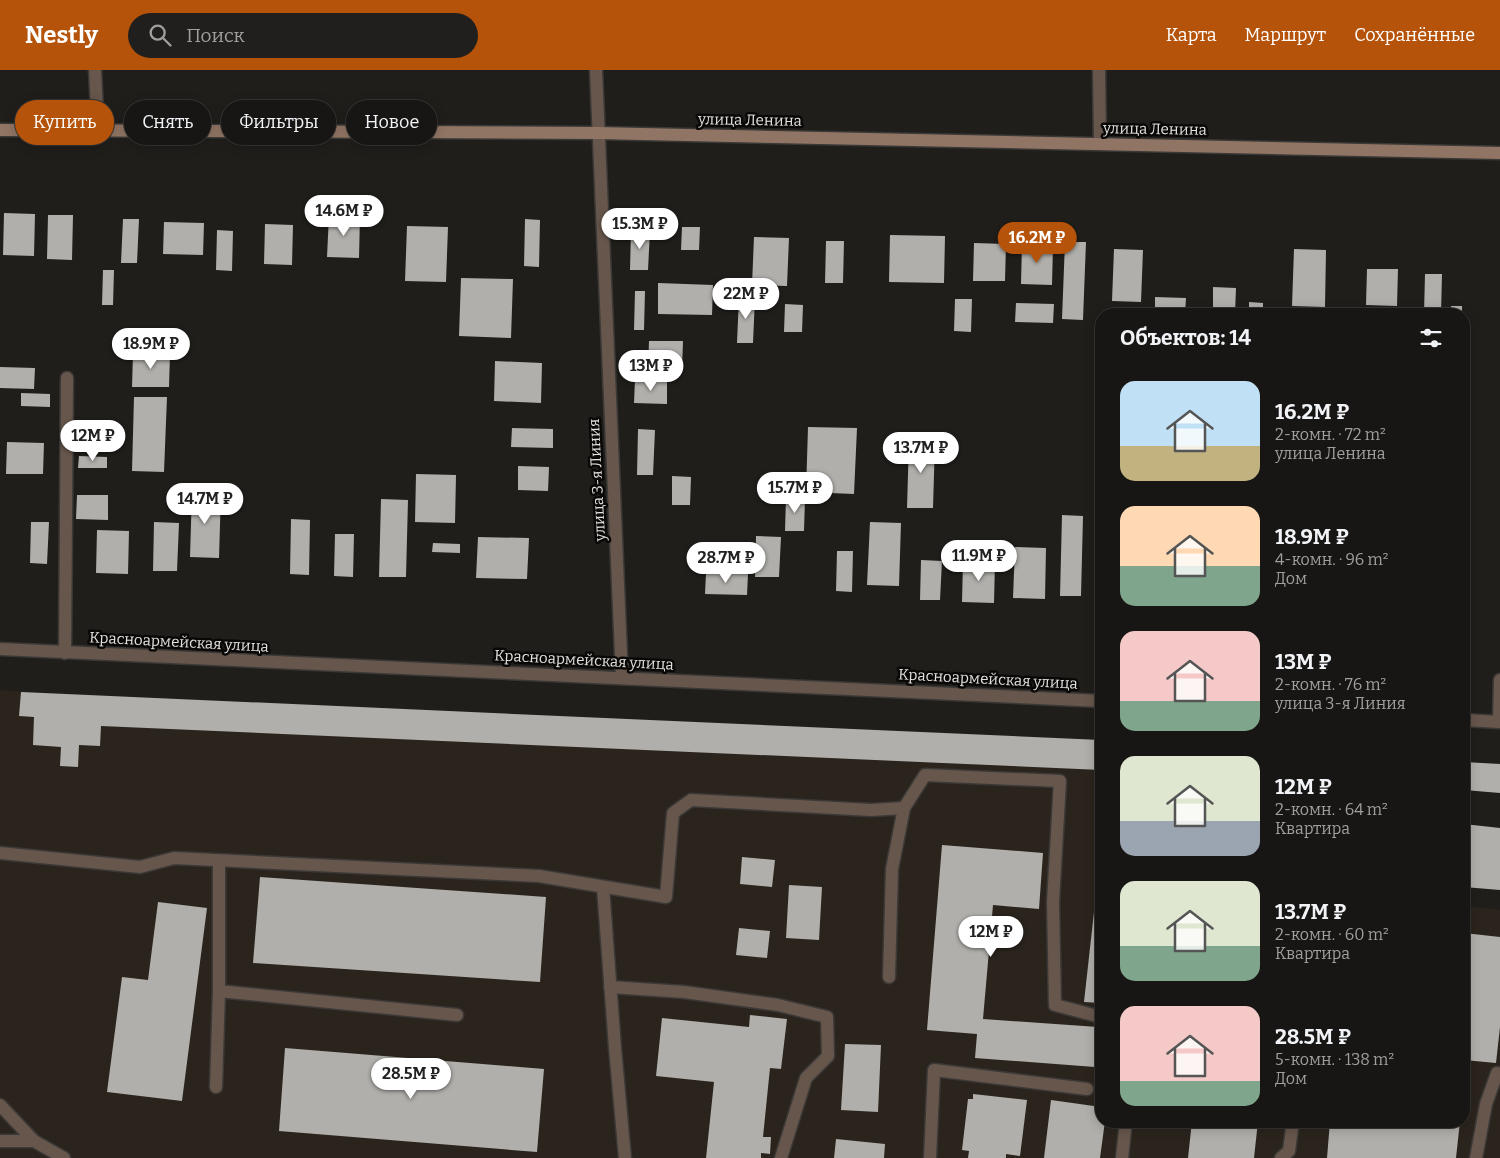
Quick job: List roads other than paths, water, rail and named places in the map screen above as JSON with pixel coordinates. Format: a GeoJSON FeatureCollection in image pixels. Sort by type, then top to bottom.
{"type":"FeatureCollection","features":[{"type":"Feature","properties":{"kind":"main road","name":"улица Ленина"},"geometry":{"type":"LineString","coordinates":[[0,130],[15,130]]}},
{"type":"Feature","properties":{"kind":"main road","name":"улица Ленина"},"geometry":{"type":"LineString","coordinates":[[114,130],[598,132],[1500,152]]}},
{"type":"Feature","properties":{"kind":"street"},"geometry":{"type":"LineString","coordinates":[[95,70],[96,100]]}},
{"type":"Feature","properties":{"kind":"street","name":"улица 3-я Линия"},"geometry":{"type":"LineString","coordinates":[[596,70],[622,678]]}},
{"type":"Feature","properties":{"kind":"street"},"geometry":{"type":"LineString","coordinates":[[1099,70],[1100,144]]}},
{"type":"Feature","properties":{"kind":"street"},"geometry":{"type":"LineString","coordinates":[[65,653],[67,378]]}},
{"type":"Feature","properties":{"kind":"street","name":"Красноармейская улица"},"geometry":{"type":"LineString","coordinates":[[0,649],[1095,701]]}},
{"type":"Feature","properties":{"kind":"street"},"geometry":{"type":"LineString","coordinates":[[1470,720],[1499,722],[1500,680]]}},
{"type":"Feature","properties":{"kind":"street"},"geometry":{"type":"LineString","coordinates":[[889,977],[892,869],[904,808],[925,775],[1060,781],[1052,902],[1054,1005],[1095,1015]]}},
{"type":"Feature","properties":{"kind":"street"},"geometry":{"type":"LineString","coordinates":[[0,852],[140,867],[174,858],[539,876],[666,897],[673,813],[691,800],[871,810],[904,808]]}},
{"type":"Feature","properties":{"kind":"street"},"geometry":{"type":"LineString","coordinates":[[216,1087],[219,991],[219,860]]}},
{"type":"Feature","properties":{"kind":"street"},"geometry":{"type":"LineString","coordinates":[[603,886],[625,1158]]}},
{"type":"Feature","properties":{"kind":"street"},"geometry":{"type":"LineString","coordinates":[[610,987],[684,992],[759,1002],[827,1017],[828,1056],[806,1078],[781,1158]]}},
{"type":"Feature","properties":{"kind":"street"},"geometry":{"type":"LineString","coordinates":[[219,991],[456,1015]]}},
{"type":"Feature","properties":{"kind":"street"},"geometry":{"type":"LineString","coordinates":[[930,1158],[934,1070],[1087,1088]]}},
{"type":"Feature","properties":{"kind":"street"},"geometry":{"type":"LineString","coordinates":[[1476,1158],[1486,1104],[1497,1073]]}},
{"type":"Feature","properties":{"kind":"street"},"geometry":{"type":"LineString","coordinates":[[0,1105],[34,1141],[64,1158]]}},
{"type":"Feature","properties":{"kind":"street"},"geometry":{"type":"LineString","coordinates":[[1122,1158],[1125,1128]]}},
{"type":"Feature","properties":{"kind":"street"},"geometry":{"type":"LineString","coordinates":[[1282,1158],[1289,1151],[1292,1128]]}},
{"type":"Feature","properties":{"kind":"street"},"geometry":{"type":"LineString","coordinates":[[0,1141],[34,1141]]}}]}
